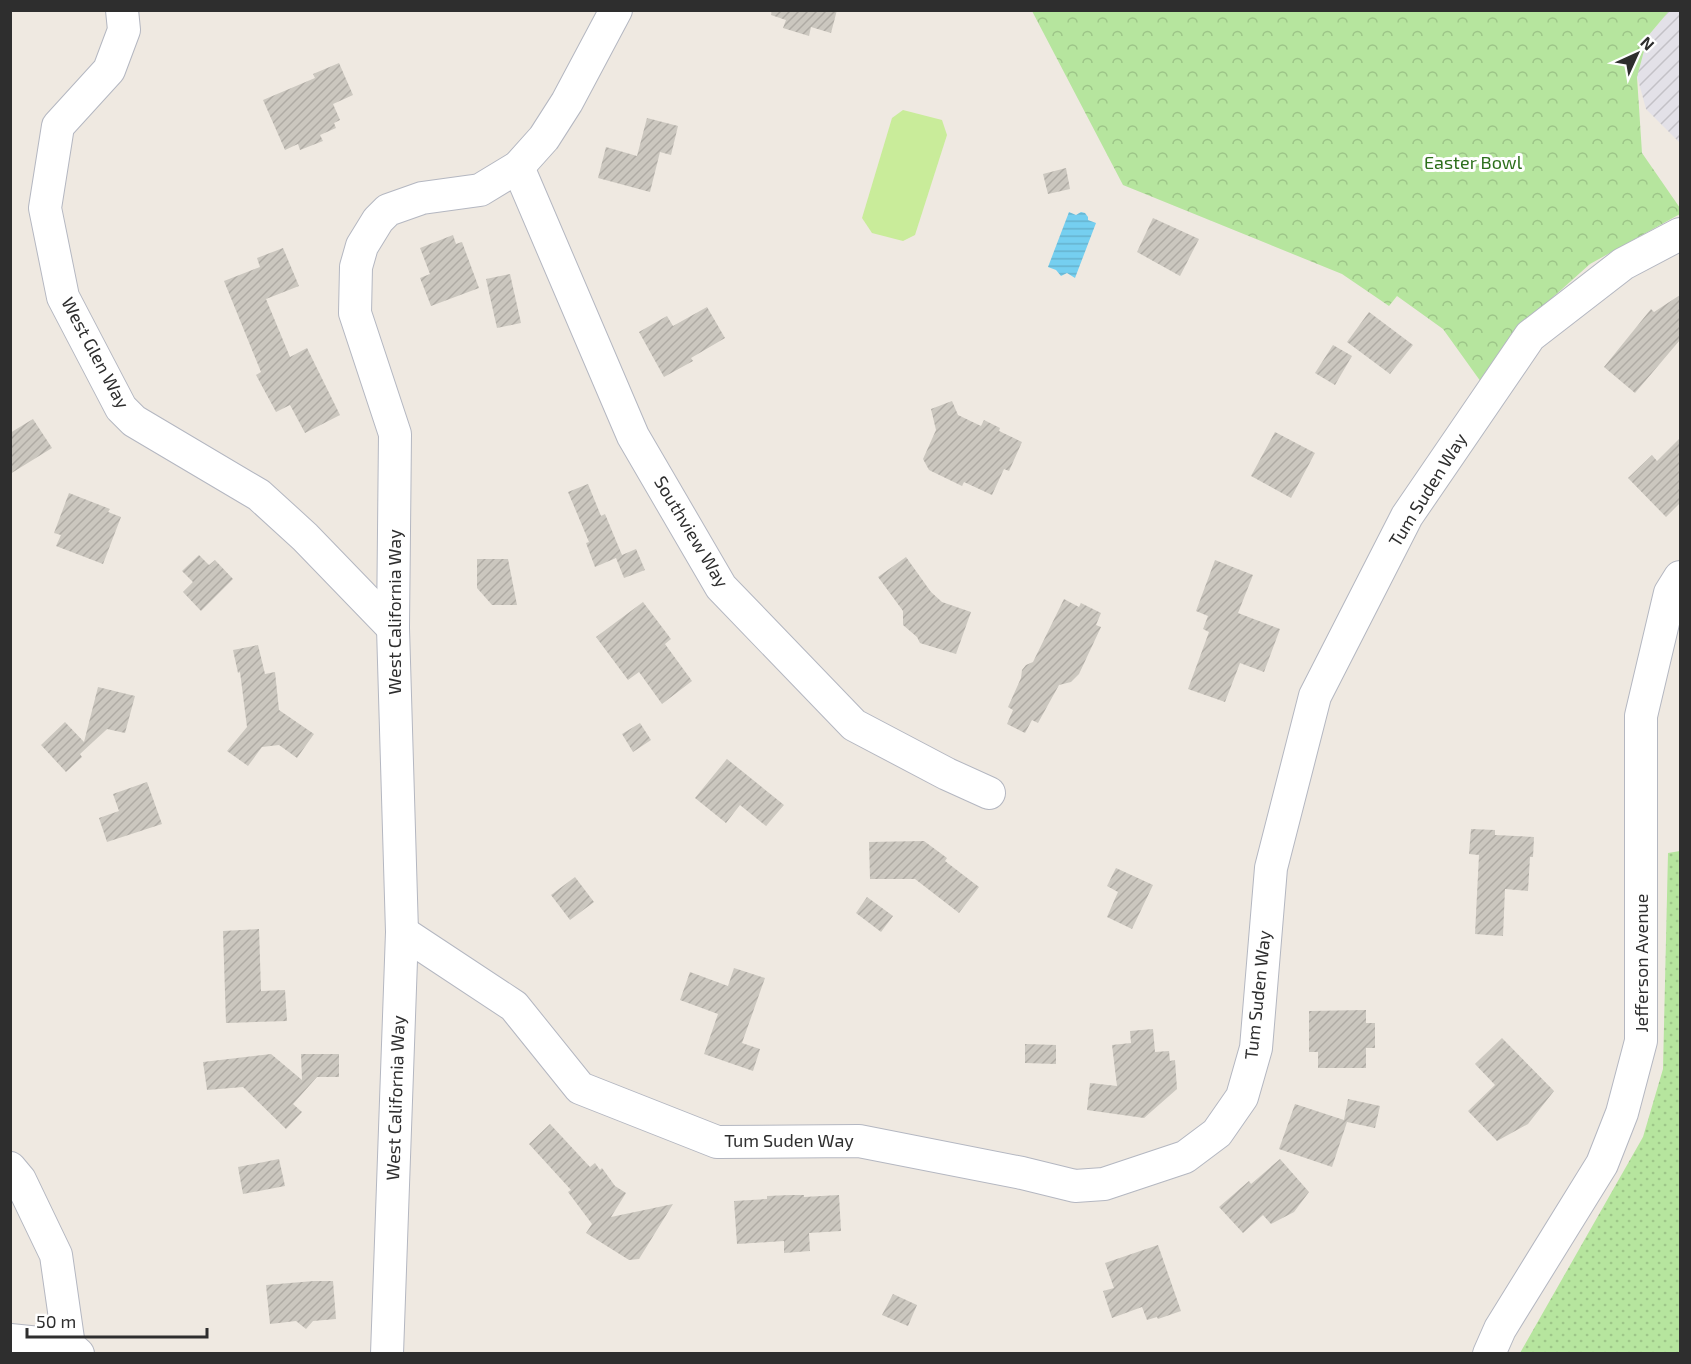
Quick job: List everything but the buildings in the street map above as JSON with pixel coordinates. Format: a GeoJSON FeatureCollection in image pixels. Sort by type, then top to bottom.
{"type":"FeatureCollection","features":[{"type":"Feature","properties":{"kind":"street","name":"West Glen Way"},"geometry":{"type":"LineString","coordinates":[[122,10],[124,30],[109,70],[58,126],[45,208],[63,297],[121,408],[134,421],[258,495],[305,537],[393,628]]}},
{"type":"Feature","properties":{"kind":"street","name":"West California Way"},"geometry":{"type":"LineString","coordinates":[[387,1353],[402,932],[393,628],[395,434],[355,313],[356,267],[362,246],[378,220],[388,210],[422,198],[480,190],[518,167],[544,138],[567,102],[616,10]]}},
{"type":"Feature","properties":{"kind":"street","name":"Southview Way"},"geometry":{"type":"LineString","coordinates":[[518,167],[633,436],[721,587],[854,725],[988,793]]}},
{"type":"Feature","properties":{"kind":"street","name":"Tum Suden Way"},"geometry":{"type":"LineString","coordinates":[[402,932],[514,1006],[580,1088],[717,1142],[859,1141],[1022,1173],[1074,1186],[1104,1184],[1185,1157],[1217,1133],[1242,1097],[1256,1048],[1270,868],[1315,696],[1407,516],[1530,336],[1623,264],[1680,234]]}},
{"type":"Feature","properties":{"kind":"street","name":"Jefferson Avenue"},"geometry":{"type":"LineString","coordinates":[[1489,1353],[1500,1329],[1602,1164],[1622,1113],[1641,1041],[1641,716],[1670,593],[1680,577]]}},
{"type":"Feature","properties":{"kind":"street"},"geometry":{"type":"LineString","coordinates":[[10,1168],[20,1180],[56,1255],[74,1350],[10,1340]]}},
{"type":"Feature","properties":{"kind":"shaded area"},"geometry":{"type":"Polygon","coordinates":[[[1669,11],[1680,11],[1680,143],[1646,109],[1637,76],[1648,36],[1669,11]]]}},
{"type":"Feature","properties":{"kind":"green space","name":"Easter Bowl"},"geometry":{"type":"Polygon","coordinates":[[[1032,11],[1669,11],[1648,36],[1637,77],[1642,153],[1680,208],[1680,214],[1590,264],[1532,316],[1481,382],[1443,329],[1397,296],[1389,306],[1342,274],[1123,185],[1032,11]]]}},
{"type":"Feature","properties":{"kind":"green space"},"geometry":{"type":"Polygon","coordinates":[[[903,110],[942,120],[947,135],[915,235],[903,241],[872,233],[862,218],[892,118],[903,110]]]}},
{"type":"Feature","properties":{"kind":"green space"},"geometry":{"type":"Polygon","coordinates":[[[1680,851],[1680,1353],[1520,1353],[1643,1137],[1663,1069],[1668,853],[1680,851]]]}},
{"type":"Feature","properties":{"kind":"water"},"geometry":{"type":"Polygon","coordinates":[[[1069,212],[1076,215],[1081,212],[1085,213],[1088,220],[1096,223],[1075,278],[1067,273],[1061,276],[1056,270],[1048,267],[1069,212]]]}}]}
